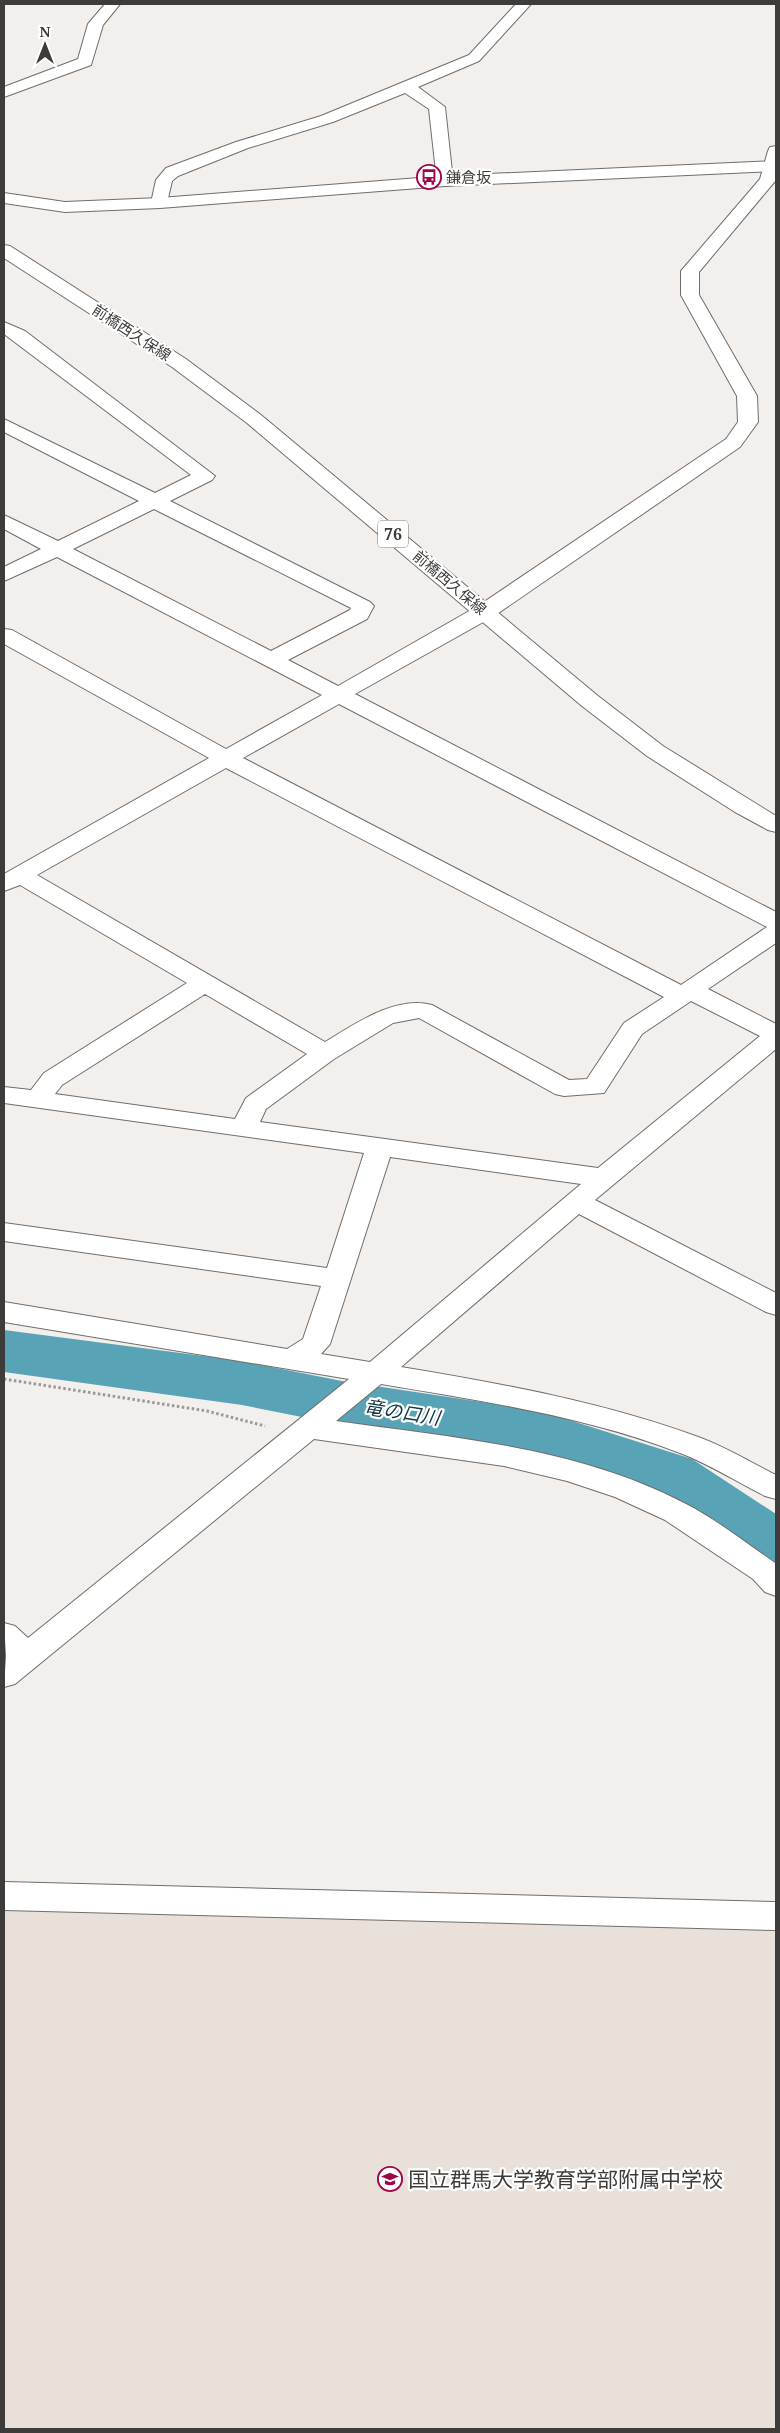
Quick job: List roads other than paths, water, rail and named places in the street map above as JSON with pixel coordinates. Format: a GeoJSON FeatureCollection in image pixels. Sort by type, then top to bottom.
{"type":"FeatureCollection","features":[{"type":"Feature","properties":{"kind":"street"},"geometry":{"type":"LineString","coordinates":[[4,92],[84,62],[96,24],[113,4]]}},
{"type":"Feature","properties":{"kind":"street"},"geometry":{"type":"LineString","coordinates":[[160,203],[164,180],[172,172],[242,145],[327,119],[474,58],[524,4]]}},
{"type":"Feature","properties":{"kind":"street"},"geometry":{"type":"LineString","coordinates":[[407,87],[437,107],[445,181]]}},
{"type":"Feature","properties":{"kind":"street"},"geometry":{"type":"LineString","coordinates":[[4,198],[65,207],[160,203],[445,181],[775,161],[768,180],[690,272],[690,295],[746,396],[748,422],[733,443],[486,611],[12,879]]}},
{"type":"Feature","properties":{"kind":"street","name":"前橋西久保線"},"geometry":{"type":"LineString","coordinates":[[4,250],[179,363],[254,419],[486,611],[590,701],[655,751],[743,807],[776,825]]}},
{"type":"Feature","properties":{"kind":"street"},"geometry":{"type":"LineString","coordinates":[[4,327],[18,335],[205,476],[4,575]]}},
{"type":"Feature","properties":{"kind":"street"},"geometry":{"type":"LineString","coordinates":[[4,425],[363,606],[359,614],[271,660]]}},
{"type":"Feature","properties":{"kind":"street"},"geometry":{"type":"LineString","coordinates":[[4,521],[776,922]]}},
{"type":"Feature","properties":{"kind":"street"},"geometry":{"type":"LineString","coordinates":[[4,635],[226,758],[686,993],[776,1035],[604,1178],[373,1375],[15,1665],[4,1635]]}},
{"type":"Feature","properties":{"kind":"street"},"geometry":{"type":"LineString","coordinates":[[12,879],[205,983],[325,1054]]}},
{"type":"Feature","properties":{"kind":"street"},"geometry":{"type":"LineString","coordinates":[[244,1128],[255,1104],[325,1054],[386,1017],[422,1010],[564,1088],[595,1087],[633,1029],[776,932]]}},
{"type":"Feature","properties":{"kind":"street"},"geometry":{"type":"LineString","coordinates":[[37,1100],[53,1079],[205,983]]}},
{"type":"Feature","properties":{"kind":"street"},"geometry":{"type":"LineString","coordinates":[[4,1095],[604,1178]]}},
{"type":"Feature","properties":{"kind":"street"},"geometry":{"type":"LineString","coordinates":[[294,1358],[316,1344],[380,1147]]}},
{"type":"Feature","properties":{"kind":"street"},"geometry":{"type":"LineString","coordinates":[[577,1202],[776,1306]]}},
{"type":"Feature","properties":{"kind":"street"},"geometry":{"type":"LineString","coordinates":[[4,1232],[337,1279]]}},
{"type":"Feature","properties":{"kind":"street"},"geometry":{"type":"LineString","coordinates":[[4,1312],[294,1358],[373,1375],[515,1396],[597,1415],[692,1446],[776,1488]]}},
{"type":"Feature","properties":{"kind":"street"},"geometry":{"type":"LineString","coordinates":[[314,1423],[504,1455],[571,1471],[626,1489],[676,1512],[720,1540],[764,1572],[776,1584]]}},
{"type":"Feature","properties":{"kind":"street"},"geometry":{"type":"LineString","coordinates":[[4,1896],[776,1916]]}},
{"type":"Feature","properties":{"kind":"waterway","name":"竜の口川"},"geometry":{"type":"LineString","coordinates":[[4,1351],[242,1383],[342,1403],[541,1434],[669,1475],[776,1546]]}},
{"type":"Feature","properties":{"kind":"place","name":"鎌倉坂"},"geometry":{"type":"Point","coordinates":[429,177]}},
{"type":"Feature","properties":{"kind":"place","name":"国立群馬大学教育学部附属中学校"},"geometry":{"type":"Point","coordinates":[390,2179]}}]}
